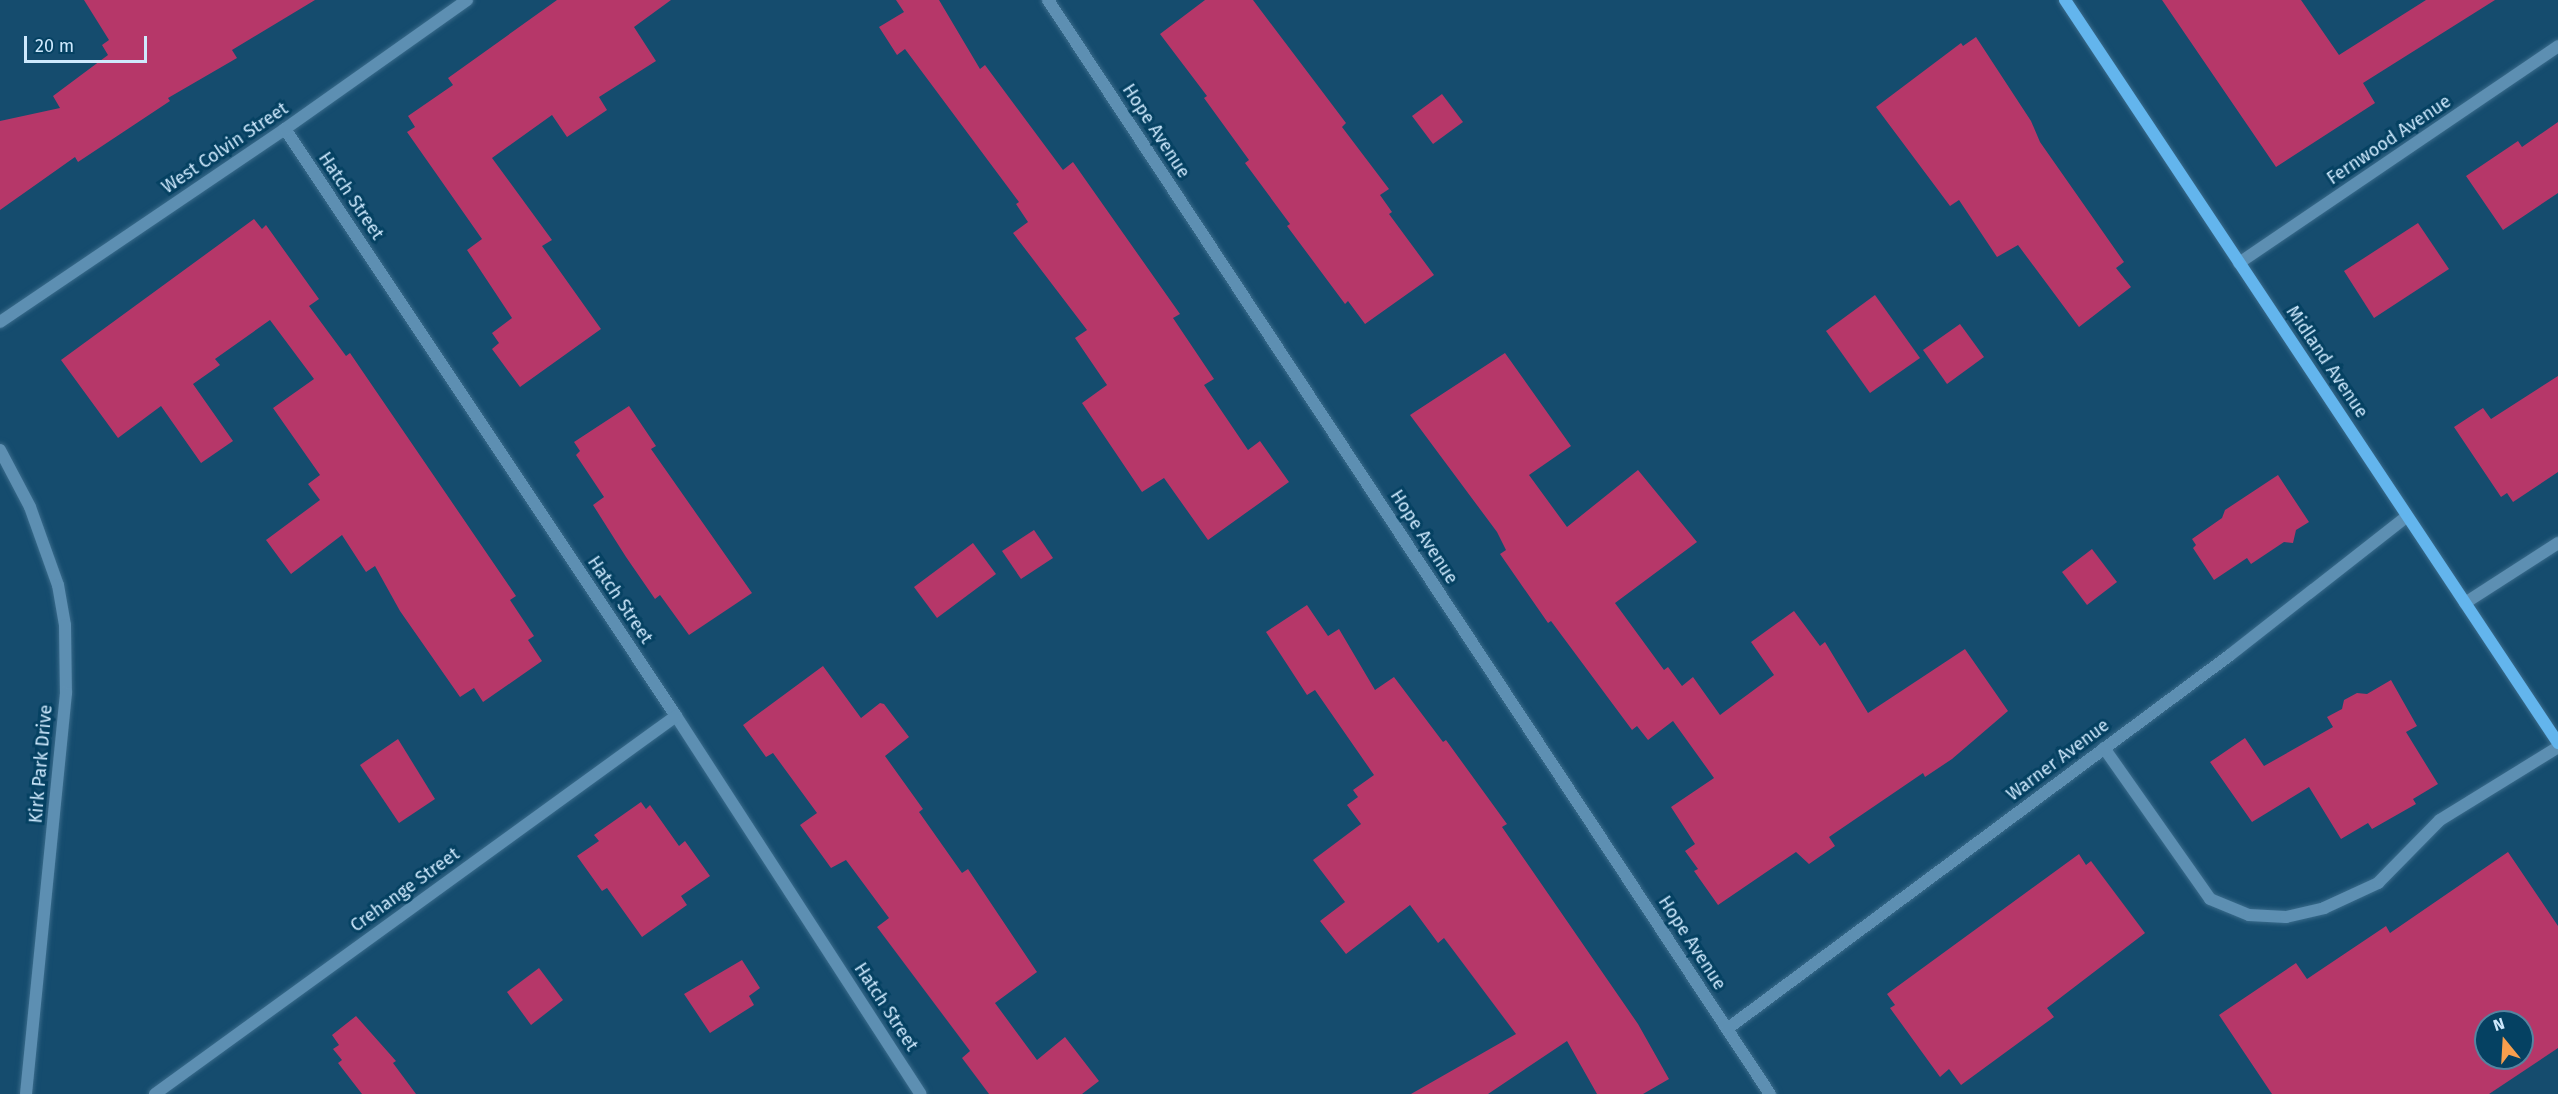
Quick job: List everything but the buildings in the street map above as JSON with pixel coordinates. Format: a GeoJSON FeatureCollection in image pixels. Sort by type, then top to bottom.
{"type":"FeatureCollection","features":[{"type":"Feature","properties":{"kind":"street","name":"West Colvin Street"},"geometry":{"type":"LineString","coordinates":[[0,322],[285,129],[467,0]]}},
{"type":"Feature","properties":{"kind":"street","name":"Hope Avenue"},"geometry":{"type":"LineString","coordinates":[[1048,0],[1770,1094]]}},
{"type":"Feature","properties":{"kind":"street","name":"Midland Avenue"},"geometry":{"type":"LineString","coordinates":[[2065,0],[2558,745]]}},
{"type":"Feature","properties":{"kind":"street","name":"Fernwood Avenue"},"geometry":{"type":"LineString","coordinates":[[2240,263],[2558,46]]}},
{"type":"Feature","properties":{"kind":"street","name":"Hatch Street"},"geometry":{"type":"LineString","coordinates":[[285,129],[676,716],[921,1094]]}},
{"type":"Feature","properties":{"kind":"street","name":"Kirk Park Drive"},"geometry":{"type":"LineString","coordinates":[[0,450],[30,507],[58,585],[64,625],[66,693],[26,1094]]}},
{"type":"Feature","properties":{"kind":"street","name":"Warner Avenue"},"geometry":{"type":"LineString","coordinates":[[1727,1029],[2104,748],[2407,516]]}},
{"type":"Feature","properties":{"kind":"street"},"geometry":{"type":"LineString","coordinates":[[2465,603],[2558,543]]}},
{"type":"Feature","properties":{"kind":"street","name":"Crehange Street"},"geometry":{"type":"LineString","coordinates":[[154,1094],[676,716]]}},
{"type":"Feature","properties":{"kind":"street"},"geometry":{"type":"LineString","coordinates":[[2104,748],[2210,899],[2249,915],[2286,917],[2324,908],[2378,883],[2440,820],[2558,745]]}}]}
